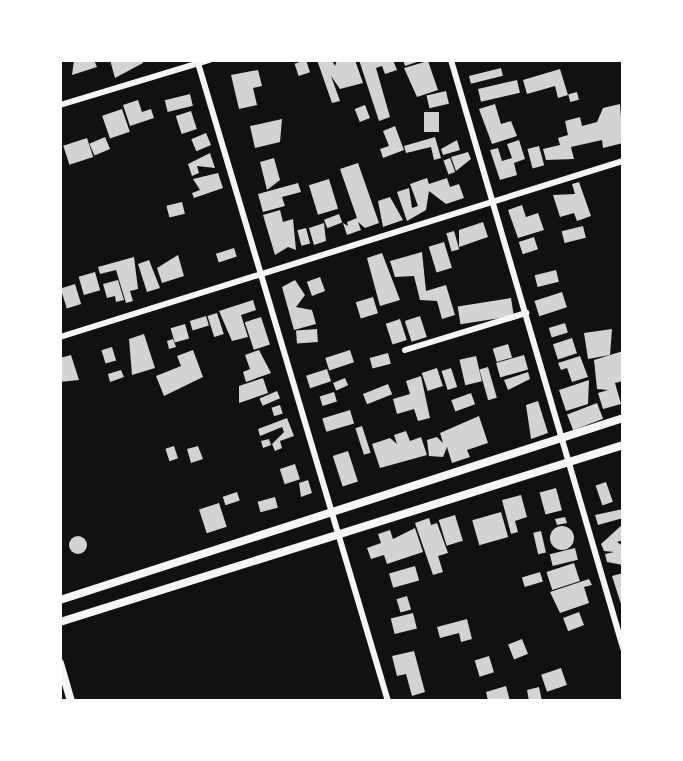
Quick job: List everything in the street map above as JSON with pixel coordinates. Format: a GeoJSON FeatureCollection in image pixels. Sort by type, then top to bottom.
{"type":"FeatureCollection","features":[{"type":"Feature","properties":{"kind":"street"},"geometry":{"type":"LineString","coordinates":[[60,105],[209,60]]}},
{"type":"Feature","properties":{"kind":"street"},"geometry":{"type":"LineString","coordinates":[[451,60],[623,648]]}},
{"type":"Feature","properties":{"kind":"street"},"geometry":{"type":"LineString","coordinates":[[198,63],[335,512],[388,701]]}},
{"type":"Feature","properties":{"kind":"street"},"geometry":{"type":"LineString","coordinates":[[60,337],[623,160]]}},
{"type":"Feature","properties":{"kind":"street"},"geometry":{"type":"LineString","coordinates":[[405,350],[526,313]]}},
{"type":"Feature","properties":{"kind":"street"},"geometry":{"type":"LineString","coordinates":[[60,600],[623,418]]}},
{"type":"Feature","properties":{"kind":"street"},"geometry":{"type":"LineString","coordinates":[[60,622],[341,536],[623,445]]}},
{"type":"Feature","properties":{"kind":"street"},"geometry":{"type":"LineString","coordinates":[[60,663],[71,701]]}},
{"type":"Feature","properties":{"kind":"building"},"geometry":{"type":"Polygon","coordinates":[[[74,60],[94,60],[97,67],[72,75],[74,60]]]}},
{"type":"Feature","properties":{"kind":"building"},"geometry":{"type":"Polygon","coordinates":[[[110,60],[143,60],[143,63],[115,78],[110,60]]]}},
{"type":"Feature","properties":{"kind":"building"},"geometry":{"type":"Polygon","coordinates":[[[306,60],[310,72],[299,76],[295,64],[306,60]]]}},
{"type":"Feature","properties":{"kind":"building"},"geometry":{"type":"Polygon","coordinates":[[[317,60],[332,60],[335,66],[337,60],[355,60],[363,83],[340,89],[331,76],[340,101],[332,103],[317,60]]]}},
{"type":"Feature","properties":{"kind":"building"},"geometry":{"type":"Polygon","coordinates":[[[359,60],[393,60],[397,70],[385,74],[382,66],[376,68],[390,117],[379,121],[359,60]]]}},
{"type":"Feature","properties":{"kind":"building"},"geometry":{"type":"Polygon","coordinates":[[[403,60],[423,60],[405,66],[403,60]]]}},
{"type":"Feature","properties":{"kind":"building"},"geometry":{"type":"Polygon","coordinates":[[[428,61],[438,90],[417,97],[404,68],[428,61]]]}},
{"type":"Feature","properties":{"kind":"building"},"geometry":{"type":"Polygon","coordinates":[[[501,68],[503,76],[471,84],[469,76],[501,68]]]}},
{"type":"Feature","properties":{"kind":"building"},"geometry":{"type":"Polygon","coordinates":[[[560,69],[568,95],[558,98],[555,86],[527,94],[523,80],[560,69]]]}},
{"type":"Feature","properties":{"kind":"building"},"geometry":{"type":"Polygon","coordinates":[[[258,70],[262,86],[253,88],[257,105],[239,109],[231,75],[258,70]]]}},
{"type":"Feature","properties":{"kind":"building"},"geometry":{"type":"Polygon","coordinates":[[[517,80],[520,93],[481,102],[478,89],[517,80]]]}},
{"type":"Feature","properties":{"kind":"building"},"geometry":{"type":"Polygon","coordinates":[[[446,91],[449,104],[429,108],[427,95],[446,91]]]}},
{"type":"Feature","properties":{"kind":"building"},"geometry":{"type":"Polygon","coordinates":[[[577,92],[579,100],[570,102],[568,94],[577,92]]]}},
{"type":"Feature","properties":{"kind":"building"},"geometry":{"type":"Polygon","coordinates":[[[190,94],[193,106],[168,112],[165,100],[190,94]]]}},
{"type":"Feature","properties":{"kind":"building"},"geometry":{"type":"Polygon","coordinates":[[[138,100],[142,112],[151,109],[154,118],[130,126],[123,105],[138,100]]]}},
{"type":"Feature","properties":{"kind":"building"},"geometry":{"type":"Polygon","coordinates":[[[495,104],[501,124],[511,121],[517,136],[492,144],[479,109],[495,104]]]}},
{"type":"Feature","properties":{"kind":"building"},"geometry":{"type":"Polygon","coordinates":[[[620,104],[623,143],[603,148],[602,140],[571,147],[574,159],[546,160],[543,149],[560,145],[558,138],[568,135],[565,121],[580,117],[582,126],[597,122],[603,108],[620,104]]]}},
{"type":"Feature","properties":{"kind":"building"},"geometry":{"type":"Polygon","coordinates":[[[365,105],[370,118],[360,122],[355,109],[365,105]]]}},
{"type":"Feature","properties":{"kind":"building"},"geometry":{"type":"Polygon","coordinates":[[[122,109],[130,132],[110,139],[102,116],[122,109]]]}},
{"type":"Feature","properties":{"kind":"building"},"geometry":{"type":"Polygon","coordinates":[[[191,111],[197,129],[182,134],[176,116],[191,111]]]}},
{"type":"Feature","properties":{"kind":"building"},"geometry":{"type":"Polygon","coordinates":[[[424,112],[439,112],[439,132],[424,132],[424,112]]]}},
{"type":"Feature","properties":{"kind":"building"},"geometry":{"type":"Polygon","coordinates":[[[282,119],[280,142],[255,148],[250,126],[282,119]]]}},
{"type":"Feature","properties":{"kind":"building"},"geometry":{"type":"Polygon","coordinates":[[[395,126],[404,150],[383,158],[380,149],[389,146],[383,131],[395,126]]]}},
{"type":"Feature","properties":{"kind":"building"},"geometry":{"type":"Polygon","coordinates":[[[206,133],[211,145],[196,151],[191,139],[206,133]]]}},
{"type":"Feature","properties":{"kind":"building"},"geometry":{"type":"Polygon","coordinates":[[[105,137],[110,149],[94,156],[89,144],[105,137]]]}},
{"type":"Feature","properties":{"kind":"building"},"geometry":{"type":"Polygon","coordinates":[[[435,137],[441,158],[434,160],[431,147],[406,153],[404,146],[435,137]]]}},
{"type":"Feature","properties":{"kind":"building"},"geometry":{"type":"Polygon","coordinates":[[[87,138],[93,157],[69,165],[63,146],[87,138]]]}},
{"type":"Feature","properties":{"kind":"building"},"geometry":{"type":"Polygon","coordinates":[[[457,140],[460,150],[443,155],[441,149],[457,140]]]}},
{"type":"Feature","properties":{"kind":"building"},"geometry":{"type":"Polygon","coordinates":[[[519,140],[525,159],[514,163],[517,175],[500,180],[490,150],[498,148],[502,161],[512,158],[507,144],[519,140]]]}},
{"type":"Feature","properties":{"kind":"building"},"geometry":{"type":"Polygon","coordinates":[[[539,146],[544,165],[533,168],[527,149],[539,146]]]}},
{"type":"Feature","properties":{"kind":"building"},"geometry":{"type":"Polygon","coordinates":[[[468,152],[471,159],[456,171],[451,157],[468,152]]]}},
{"type":"Feature","properties":{"kind":"building"},"geometry":{"type":"Polygon","coordinates":[[[210,153],[215,168],[197,166],[199,173],[192,176],[188,164],[210,153]]]}},
{"type":"Feature","properties":{"kind":"building"},"geometry":{"type":"Polygon","coordinates":[[[274,158],[280,180],[267,190],[260,162],[274,158]]]}},
{"type":"Feature","properties":{"kind":"building"},"geometry":{"type":"Polygon","coordinates":[[[450,158],[455,172],[449,174],[443,160],[450,158]]]}},
{"type":"Feature","properties":{"kind":"building"},"geometry":{"type":"Polygon","coordinates":[[[358,163],[379,223],[365,228],[358,222],[361,230],[347,235],[343,223],[348,226],[347,222],[357,218],[340,169],[358,163]]]}},
{"type":"Feature","properties":{"kind":"building"},"geometry":{"type":"Polygon","coordinates":[[[218,173],[223,188],[194,198],[192,193],[200,190],[193,179],[218,173]]]}},
{"type":"Feature","properties":{"kind":"building"},"geometry":{"type":"Polygon","coordinates":[[[427,178],[429,184],[447,178],[450,187],[459,184],[464,198],[446,204],[429,191],[426,210],[407,221],[397,192],[409,188],[412,208],[418,206],[410,184],[427,178]]]}},
{"type":"Feature","properties":{"kind":"building"},"geometry":{"type":"Polygon","coordinates":[[[329,179],[338,209],[318,215],[309,185],[329,179]]]}},
{"type":"Feature","properties":{"kind":"building"},"geometry":{"type":"Polygon","coordinates":[[[579,182],[591,216],[577,221],[574,213],[560,217],[553,195],[575,194],[572,184],[579,182]]]}},
{"type":"Feature","properties":{"kind":"building"},"geometry":{"type":"Polygon","coordinates":[[[298,183],[301,192],[282,197],[285,206],[263,212],[258,194],[298,183]]]}},
{"type":"Feature","properties":{"kind":"building"},"geometry":{"type":"Polygon","coordinates":[[[390,197],[403,220],[383,227],[378,201],[390,197]]]}},
{"type":"Feature","properties":{"kind":"building"},"geometry":{"type":"Polygon","coordinates":[[[182,202],[185,214],[169,218],[166,206],[182,202]]]}},
{"type":"Feature","properties":{"kind":"building"},"geometry":{"type":"Polygon","coordinates":[[[522,205],[526,217],[538,213],[544,230],[518,238],[508,210],[522,205]]]}},
{"type":"Feature","properties":{"kind":"building"},"geometry":{"type":"Polygon","coordinates":[[[280,210],[283,222],[293,219],[296,250],[288,247],[275,255],[263,215],[280,210]]]}},
{"type":"Feature","properties":{"kind":"building"},"geometry":{"type":"Polygon","coordinates":[[[339,214],[342,222],[327,228],[324,220],[339,214]]]}},
{"type":"Feature","properties":{"kind":"building"},"geometry":{"type":"Polygon","coordinates":[[[483,222],[488,237],[459,247],[459,230],[483,222]]]}},
{"type":"Feature","properties":{"kind":"building"},"geometry":{"type":"Polygon","coordinates":[[[324,223],[326,241],[314,245],[309,228],[324,223]]]}},
{"type":"Feature","properties":{"kind":"building"},"geometry":{"type":"Polygon","coordinates":[[[583,226],[586,238],[565,243],[562,231],[583,226]]]}},
{"type":"Feature","properties":{"kind":"building"},"geometry":{"type":"Polygon","coordinates":[[[306,228],[310,243],[301,246],[297,230],[306,228]]]}},
{"type":"Feature","properties":{"kind":"building"},"geometry":{"type":"Polygon","coordinates":[[[454,231],[459,249],[452,251],[446,233],[454,231]]]}},
{"type":"Feature","properties":{"kind":"building"},"geometry":{"type":"Polygon","coordinates":[[[534,237],[538,249],[523,254],[519,242],[534,237]]]}},
{"type":"Feature","properties":{"kind":"building"},"geometry":{"type":"Polygon","coordinates":[[[444,242],[452,268],[437,272],[429,247],[444,242]]]}},
{"type":"Feature","properties":{"kind":"building"},"geometry":{"type":"Polygon","coordinates":[[[234,248],[237,257],[219,262],[216,254],[234,248]]]}},
{"type":"Feature","properties":{"kind":"building"},"geometry":{"type":"Polygon","coordinates":[[[422,252],[426,291],[446,285],[455,315],[442,319],[437,301],[420,300],[414,276],[395,277],[390,261],[422,252]]]}},
{"type":"Feature","properties":{"kind":"building"},"geometry":{"type":"Polygon","coordinates":[[[382,253],[400,300],[380,306],[367,258],[382,253]]]}},
{"type":"Feature","properties":{"kind":"building"},"geometry":{"type":"Polygon","coordinates":[[[178,255],[184,276],[162,283],[157,268],[178,255]]]}},
{"type":"Feature","properties":{"kind":"building"},"geometry":{"type":"Polygon","coordinates":[[[134,257],[138,289],[130,291],[133,301],[126,303],[116,270],[100,274],[98,267],[134,257]]]}},
{"type":"Feature","properties":{"kind":"building"},"geometry":{"type":"Polygon","coordinates":[[[149,260],[160,288],[147,292],[138,264],[149,260]]]}},
{"type":"Feature","properties":{"kind":"building"},"geometry":{"type":"Polygon","coordinates":[[[556,270],[559,282],[538,287],[535,275],[556,270]]]}},
{"type":"Feature","properties":{"kind":"building"},"geometry":{"type":"Polygon","coordinates":[[[95,272],[100,290],[84,295],[79,277],[95,272]]]}},
{"type":"Feature","properties":{"kind":"building"},"geometry":{"type":"Polygon","coordinates":[[[320,277],[325,291],[312,296],[307,282],[320,277]]]}},
{"type":"Feature","properties":{"kind":"building"},"geometry":{"type":"Polygon","coordinates":[[[118,280],[124,300],[116,302],[115,296],[107,298],[103,284],[118,280]]]}},
{"type":"Feature","properties":{"kind":"building"},"geometry":{"type":"Polygon","coordinates":[[[295,280],[305,295],[296,307],[312,310],[316,324],[294,330],[282,287],[295,280]]]}},
{"type":"Feature","properties":{"kind":"building"},"geometry":{"type":"Polygon","coordinates":[[[75,284],[81,304],[67,308],[61,288],[75,284]]]}},
{"type":"Feature","properties":{"kind":"building"},"geometry":{"type":"Polygon","coordinates":[[[562,292],[567,307],[539,316],[534,301],[562,292]]]}},
{"type":"Feature","properties":{"kind":"building"},"geometry":{"type":"Polygon","coordinates":[[[373,297],[378,313],[361,319],[356,302],[373,297]]]}},
{"type":"Feature","properties":{"kind":"building"},"geometry":{"type":"Polygon","coordinates":[[[511,298],[514,316],[460,324],[458,306],[511,298]]]}},
{"type":"Feature","properties":{"kind":"building"},"geometry":{"type":"Polygon","coordinates":[[[253,300],[256,310],[241,315],[248,337],[232,341],[219,311],[253,300]]]}},
{"type":"Feature","properties":{"kind":"building"},"geometry":{"type":"Polygon","coordinates":[[[217,313],[224,334],[214,337],[207,316],[217,313]]]}},
{"type":"Feature","properties":{"kind":"building"},"geometry":{"type":"Polygon","coordinates":[[[206,316],[209,326],[193,331],[190,321],[206,316]]]}},
{"type":"Feature","properties":{"kind":"building"},"geometry":{"type":"Polygon","coordinates":[[[420,316],[427,337],[412,342],[405,321],[420,316]]]}},
{"type":"Feature","properties":{"kind":"building"},"geometry":{"type":"Polygon","coordinates":[[[261,317],[270,345],[254,350],[245,322],[261,317]]]}},
{"type":"Feature","properties":{"kind":"building"},"geometry":{"type":"Polygon","coordinates":[[[400,319],[407,340],[393,345],[386,324],[400,319]]]}},
{"type":"Feature","properties":{"kind":"building"},"geometry":{"type":"Polygon","coordinates":[[[565,323],[568,333],[552,338],[549,328],[565,323]]]}},
{"type":"Feature","properties":{"kind":"building"},"geometry":{"type":"Polygon","coordinates":[[[185,324],[189,338],[175,343],[171,328],[185,324]]]}},
{"type":"Feature","properties":{"kind":"building"},"geometry":{"type":"Polygon","coordinates":[[[317,329],[318,342],[297,343],[296,330],[317,329]]]}},
{"type":"Feature","properties":{"kind":"building"},"geometry":{"type":"Polygon","coordinates":[[[612,329],[610,355],[588,359],[584,333],[612,329]]]}},
{"type":"Feature","properties":{"kind":"building"},"geometry":{"type":"Polygon","coordinates":[[[144,334],[155,368],[132,375],[129,339],[144,334]]]}},
{"type":"Feature","properties":{"kind":"building"},"geometry":{"type":"Polygon","coordinates":[[[572,338],[577,353],[558,359],[553,344],[572,338]]]}},
{"type":"Feature","properties":{"kind":"building"},"geometry":{"type":"Polygon","coordinates":[[[173,339],[176,347],[169,349],[167,341],[173,339]]]}},
{"type":"Feature","properties":{"kind":"building"},"geometry":{"type":"Polygon","coordinates":[[[508,344],[512,357],[497,362],[493,349],[508,344]]]}},
{"type":"Feature","properties":{"kind":"building"},"geometry":{"type":"Polygon","coordinates":[[[112,347],[116,360],[106,364],[101,350],[112,347]]]}},
{"type":"Feature","properties":{"kind":"building"},"geometry":{"type":"Polygon","coordinates":[[[193,350],[203,377],[164,396],[156,376],[181,366],[177,356],[193,350]]]}},
{"type":"Feature","properties":{"kind":"building"},"geometry":{"type":"Polygon","coordinates":[[[259,350],[271,373],[246,382],[243,372],[250,369],[245,355],[259,350]]]}},
{"type":"Feature","properties":{"kind":"building"},"geometry":{"type":"Polygon","coordinates":[[[350,350],[354,362],[329,370],[325,358],[350,350]]]}},
{"type":"Feature","properties":{"kind":"building"},"geometry":{"type":"Polygon","coordinates":[[[623,351],[623,381],[615,383],[621,404],[603,409],[598,393],[608,390],[597,389],[594,360],[623,351]]]}},
{"type":"Feature","properties":{"kind":"building"},"geometry":{"type":"Polygon","coordinates":[[[388,353],[391,364],[372,369],[370,358],[388,353]]]}},
{"type":"Feature","properties":{"kind":"building"},"geometry":{"type":"Polygon","coordinates":[[[71,355],[79,380],[60,382],[60,358],[71,355]]]}},
{"type":"Feature","properties":{"kind":"building"},"geometry":{"type":"Polygon","coordinates":[[[524,355],[528,369],[500,377],[496,363],[524,355]]]}},
{"type":"Feature","properties":{"kind":"building"},"geometry":{"type":"Polygon","coordinates":[[[476,356],[482,381],[465,385],[459,360],[476,356]]]}},
{"type":"Feature","properties":{"kind":"building"},"geometry":{"type":"Polygon","coordinates":[[[580,356],[588,377],[572,382],[567,368],[561,370],[558,363],[580,356]]]}},
{"type":"Feature","properties":{"kind":"building"},"geometry":{"type":"Polygon","coordinates":[[[488,367],[497,398],[488,400],[479,369],[488,367]]]}},
{"type":"Feature","properties":{"kind":"building"},"geometry":{"type":"Polygon","coordinates":[[[437,368],[443,386],[428,391],[422,373],[437,368]]]}},
{"type":"Feature","properties":{"kind":"building"},"geometry":{"type":"Polygon","coordinates":[[[451,368],[457,387],[448,390],[441,371],[451,368]]]}},
{"type":"Feature","properties":{"kind":"building"},"geometry":{"type":"Polygon","coordinates":[[[327,369],[331,381],[310,388],[306,376],[327,369]]]}},
{"type":"Feature","properties":{"kind":"building"},"geometry":{"type":"Polygon","coordinates":[[[121,370],[124,377],[110,382],[108,374],[121,370]]]}},
{"type":"Feature","properties":{"kind":"building"},"geometry":{"type":"Polygon","coordinates":[[[528,372],[530,379],[508,390],[504,380],[528,372]]]}},
{"type":"Feature","properties":{"kind":"building"},"geometry":{"type":"Polygon","coordinates":[[[421,376],[430,418],[418,421],[414,409],[397,414],[393,399],[410,394],[406,381],[421,376]]]}},
{"type":"Feature","properties":{"kind":"building"},"geometry":{"type":"Polygon","coordinates":[[[263,378],[268,393],[239,403],[239,386],[263,378]]]}},
{"type":"Feature","properties":{"kind":"building"},"geometry":{"type":"Polygon","coordinates":[[[345,378],[348,385],[336,390],[333,383],[345,378]]]}},
{"type":"Feature","properties":{"kind":"building"},"geometry":{"type":"Polygon","coordinates":[[[589,380],[588,404],[566,411],[559,390],[589,380]]]}},
{"type":"Feature","properties":{"kind":"building"},"geometry":{"type":"Polygon","coordinates":[[[388,384],[392,394],[367,404],[363,394],[388,384]]]}},
{"type":"Feature","properties":{"kind":"building"},"geometry":{"type":"Polygon","coordinates":[[[277,391],[280,398],[263,406],[260,398],[277,391]]]}},
{"type":"Feature","properties":{"kind":"building"},"geometry":{"type":"Polygon","coordinates":[[[334,392],[337,402],[323,406],[320,396],[334,392]]]}},
{"type":"Feature","properties":{"kind":"building"},"geometry":{"type":"Polygon","coordinates":[[[471,393],[475,404],[455,411],[451,400],[471,393]]]}},
{"type":"Feature","properties":{"kind":"building"},"geometry":{"type":"Polygon","coordinates":[[[538,401],[548,433],[531,439],[526,405],[538,401]]]}},
{"type":"Feature","properties":{"kind":"building"},"geometry":{"type":"Polygon","coordinates":[[[597,403],[603,419],[573,430],[567,414],[597,403]]]}},
{"type":"Feature","properties":{"kind":"building"},"geometry":{"type":"Polygon","coordinates":[[[280,405],[283,414],[274,416],[271,408],[280,405]]]}},
{"type":"Feature","properties":{"kind":"building"},"geometry":{"type":"Polygon","coordinates":[[[350,410],[354,423],[326,432],[322,418],[350,410]]]}},
{"type":"Feature","properties":{"kind":"building"},"geometry":{"type":"Polygon","coordinates":[[[479,416],[488,443],[467,450],[470,457],[452,463],[447,447],[443,457],[429,456],[427,440],[437,437],[443,443],[440,433],[479,416]]]}},
{"type":"Feature","properties":{"kind":"building"},"geometry":{"type":"Polygon","coordinates":[[[287,418],[294,436],[280,441],[282,448],[275,451],[272,444],[284,432],[282,427],[260,436],[258,429],[287,418]]]}},
{"type":"Feature","properties":{"kind":"building"},"geometry":{"type":"Polygon","coordinates":[[[362,426],[371,453],[364,455],[355,428],[362,426]]]}},
{"type":"Feature","properties":{"kind":"building"},"geometry":{"type":"Polygon","coordinates":[[[406,431],[410,441],[421,437],[427,455],[380,468],[372,444],[390,438],[397,444],[394,435],[406,431]]]}},
{"type":"Feature","properties":{"kind":"building"},"geometry":{"type":"Polygon","coordinates":[[[269,439],[271,445],[263,448],[261,441],[269,439]]]}},
{"type":"Feature","properties":{"kind":"building"},"geometry":{"type":"Polygon","coordinates":[[[174,446],[178,458],[169,461],[165,449],[174,446]]]}},
{"type":"Feature","properties":{"kind":"building"},"geometry":{"type":"Polygon","coordinates":[[[198,446],[203,459],[191,463],[187,449],[198,446]]]}},
{"type":"Feature","properties":{"kind":"building"},"geometry":{"type":"Polygon","coordinates":[[[348,451],[358,481],[343,486],[333,456],[348,451]]]}},
{"type":"Feature","properties":{"kind":"building"},"geometry":{"type":"Polygon","coordinates":[[[295,464],[300,479],[285,484],[280,469],[295,464]]]}},
{"type":"Feature","properties":{"kind":"building"},"geometry":{"type":"Polygon","coordinates":[[[308,480],[312,493],[301,497],[299,483],[308,480]]]}},
{"type":"Feature","properties":{"kind":"building"},"geometry":{"type":"Polygon","coordinates":[[[606,482],[613,502],[602,505],[596,486],[606,482]]]}},
{"type":"Feature","properties":{"kind":"building"},"geometry":{"type":"Polygon","coordinates":[[[556,488],[562,510],[546,515],[540,492],[556,488]]]}},
{"type":"Feature","properties":{"kind":"building"},"geometry":{"type":"Polygon","coordinates":[[[237,492],[240,501],[226,505],[223,497],[237,492]]]}},
{"type":"Feature","properties":{"kind":"building"},"geometry":{"type":"Polygon","coordinates":[[[521,495],[527,517],[515,521],[518,532],[511,534],[502,500],[521,495]]]}},
{"type":"Feature","properties":{"kind":"building"},"geometry":{"type":"Polygon","coordinates":[[[275,497],[278,508],[260,512],[258,502],[275,497]]]}},
{"type":"Feature","properties":{"kind":"building"},"geometry":{"type":"Polygon","coordinates":[[[219,503],[227,527],[207,533],[199,509],[219,503]]]}},
{"type":"Feature","properties":{"kind":"building"},"geometry":{"type":"Polygon","coordinates":[[[623,509],[623,518],[598,525],[595,515],[623,509]]]}},
{"type":"Feature","properties":{"kind":"building"},"geometry":{"type":"Polygon","coordinates":[[[501,512],[508,537],[479,545],[472,520],[501,512]]]}},
{"type":"Feature","properties":{"kind":"building"},"geometry":{"type":"Polygon","coordinates":[[[455,515],[463,541],[447,546],[439,520],[455,515]]]}},
{"type":"Feature","properties":{"kind":"building"},"geometry":{"type":"Polygon","coordinates":[[[565,517],[567,523],[557,525],[555,519],[565,517]]]}},
{"type":"Feature","properties":{"kind":"building"},"geometry":{"type":"Polygon","coordinates":[[[429,518],[431,525],[437,523],[448,553],[438,556],[443,572],[433,575],[415,523],[429,518]]]}},
{"type":"Feature","properties":{"kind":"building"},"geometry":{"type":"Polygon","coordinates":[[[623,524],[623,540],[617,542],[623,546],[623,565],[607,562],[605,554],[614,552],[604,551],[601,544],[623,524]]]}},
{"type":"Feature","properties":{"kind":"building"},"geometry":{"type":"Polygon","coordinates":[[[562,526],[570,530],[574,538],[570,546],[562,550],[554,546],[550,538],[554,530],[562,526]]]}},
{"type":"Feature","properties":{"kind":"building"},"geometry":{"type":"Polygon","coordinates":[[[415,528],[423,552],[387,564],[384,555],[371,559],[367,548],[381,543],[378,534],[390,530],[393,539],[415,528]]]}},
{"type":"Feature","properties":{"kind":"building"},"geometry":{"type":"Polygon","coordinates":[[[541,531],[546,552],[538,554],[533,533],[541,531]]]}},
{"type":"Feature","properties":{"kind":"building"},"geometry":{"type":"Polygon","coordinates":[[[78,536],[86,541],[87,545],[82,553],[78,554],[70,549],[69,545],[74,537],[78,536]]]}},
{"type":"Feature","properties":{"kind":"building"},"geometry":{"type":"Polygon","coordinates":[[[575,548],[578,560],[553,566],[550,554],[575,548]]]}},
{"type":"Feature","properties":{"kind":"building"},"geometry":{"type":"Polygon","coordinates":[[[574,563],[580,581],[552,590],[546,572],[574,563]]]}},
{"type":"Feature","properties":{"kind":"building"},"geometry":{"type":"Polygon","coordinates":[[[415,566],[419,580],[393,588],[389,573],[415,566]]]}},
{"type":"Feature","properties":{"kind":"building"},"geometry":{"type":"Polygon","coordinates":[[[540,572],[543,582],[525,587],[522,578],[540,572]]]}},
{"type":"Feature","properties":{"kind":"building"},"geometry":{"type":"Polygon","coordinates":[[[623,573],[623,603],[621,604],[612,576],[623,573]]]}},
{"type":"Feature","properties":{"kind":"building"},"geometry":{"type":"Polygon","coordinates":[[[589,579],[592,585],[584,587],[589,603],[560,613],[550,592],[589,579]]]}},
{"type":"Feature","properties":{"kind":"building"},"geometry":{"type":"Polygon","coordinates":[[[407,596],[411,609],[401,613],[396,599],[407,596]]]}},
{"type":"Feature","properties":{"kind":"building"},"geometry":{"type":"Polygon","coordinates":[[[579,612],[584,625],[568,631],[563,618],[579,612]]]}},
{"type":"Feature","properties":{"kind":"building"},"geometry":{"type":"Polygon","coordinates":[[[413,613],[417,629],[395,634],[391,619],[413,613]]]}},
{"type":"Feature","properties":{"kind":"building"},"geometry":{"type":"Polygon","coordinates":[[[467,619],[472,639],[461,642],[459,633],[440,638],[437,627],[467,619]]]}},
{"type":"Feature","properties":{"kind":"building"},"geometry":{"type":"Polygon","coordinates":[[[522,639],[528,654],[514,659],[508,645],[522,639]]]}},
{"type":"Feature","properties":{"kind":"building"},"geometry":{"type":"Polygon","coordinates":[[[414,651],[425,692],[412,696],[406,674],[397,676],[392,656],[414,651]]]}},
{"type":"Feature","properties":{"kind":"building"},"geometry":{"type":"Polygon","coordinates":[[[489,656],[494,672],[480,677],[475,660],[489,656]]]}},
{"type":"Feature","properties":{"kind":"building"},"geometry":{"type":"Polygon","coordinates":[[[561,668],[567,685],[547,692],[541,675],[561,668]]]}},
{"type":"Feature","properties":{"kind":"building"},"geometry":{"type":"Polygon","coordinates":[[[506,686],[510,701],[488,701],[486,692],[506,686]]]}},
{"type":"Feature","properties":{"kind":"building"},"geometry":{"type":"Polygon","coordinates":[[[539,687],[542,701],[529,701],[527,690],[539,687]]]}}]}
